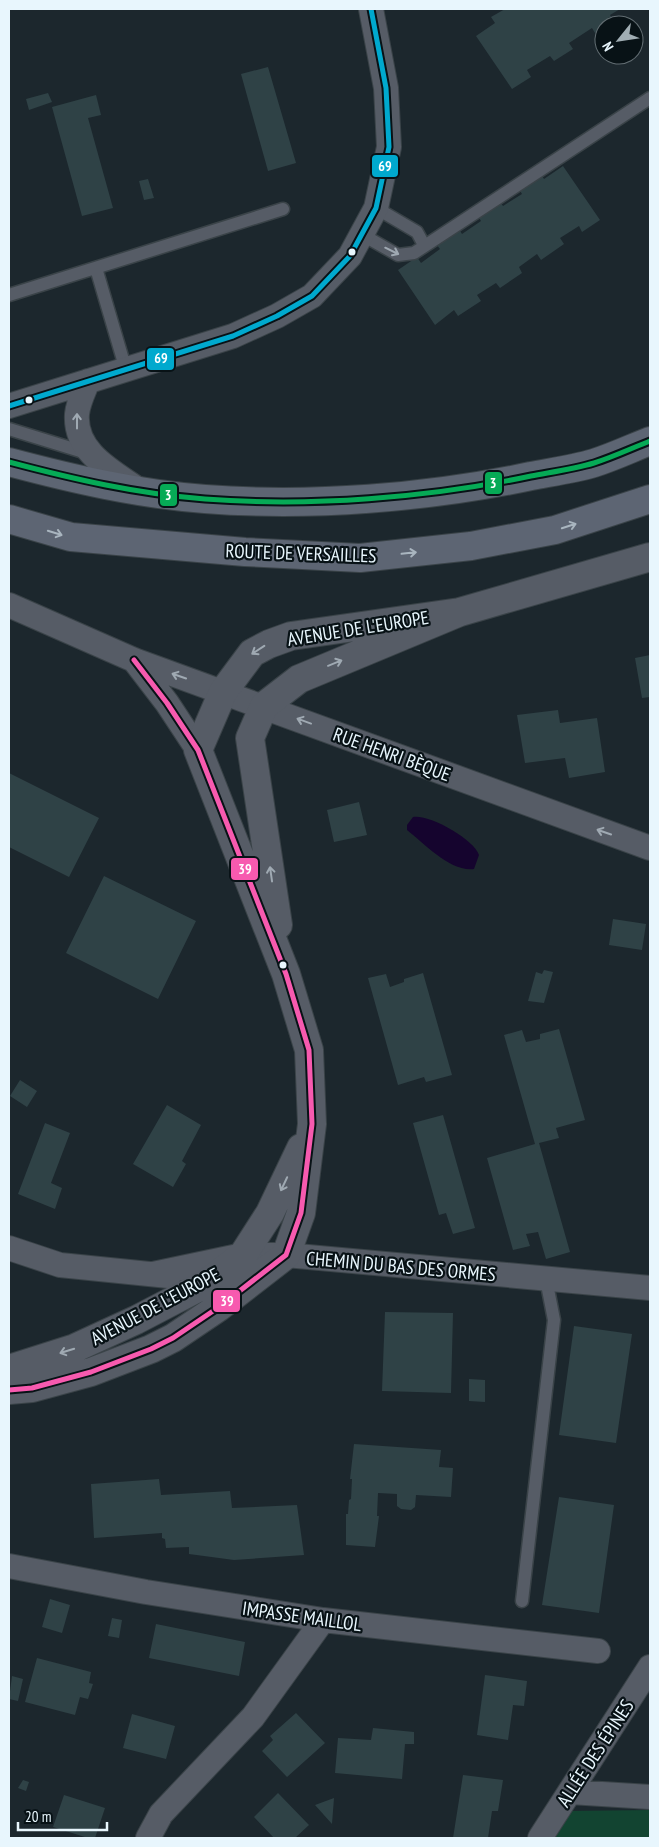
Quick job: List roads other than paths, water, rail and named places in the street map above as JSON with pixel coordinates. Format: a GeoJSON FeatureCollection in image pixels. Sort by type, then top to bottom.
{"type":"FeatureCollection","features":[{"type":"Feature","properties":{"kind":"main road"},"geometry":{"type":"LineString","coordinates":[[9,462],[64,477],[142,492],[205,499],[272,502],[396,497],[483,486],[594,463],[650,441]]}},
{"type":"Feature","properties":{"kind":"main road","name":"ROUTE DE VERSAILLES"},"geometry":{"type":"LineString","coordinates":[[9,519],[71,537],[245,552],[360,558],[471,546],[555,530],[650,499]]}},
{"type":"Feature","properties":{"kind":"street"},"geometry":{"type":"LineString","coordinates":[[9,406],[232,336],[286,311],[312,296],[350,256],[376,208],[389,147],[386,88],[371,9]]}},
{"type":"Feature","properties":{"kind":"street"},"geometry":{"type":"LineString","coordinates":[[88,381],[77,412],[77,430],[90,454],[142,492]]}},
{"type":"Feature","properties":{"kind":"street","name":"AVENUE DE L'EUROPE"},"geometry":{"type":"LineString","coordinates":[[286,974],[250,738],[264,706],[298,679],[460,612],[639,561],[650,535]]}},
{"type":"Feature","properties":{"kind":"street","name":"RUE HENRI BÈQUE"},"geometry":{"type":"LineString","coordinates":[[9,605],[134,660],[650,848]]}},
{"type":"Feature","properties":{"kind":"street","name":"AVENUE DE L'EUROPE"},"geometry":{"type":"LineString","coordinates":[[9,1390],[32,1388],[91,1372],[151,1350],[220,1307],[286,1255],[301,1213],[312,1124],[309,1050],[286,974],[198,750],[224,692],[252,653],[269,644],[291,636],[460,612]]}},
{"type":"Feature","properties":{"kind":"street","name":"RUE HENRI BÈQUE"},"geometry":{"type":"LineString","coordinates":[[134,660],[167,703],[198,750]]}},
{"type":"Feature","properties":{"kind":"street","name":"AVENUE DE L'EUROPE"},"geometry":{"type":"LineString","coordinates":[[9,1369],[75,1348],[136,1320],[206,1284],[243,1255],[270,1213],[312,1124]]}},
{"type":"Feature","properties":{"kind":"street","name":"CHEMIN DU BAS DES ORMES"},"geometry":{"type":"LineString","coordinates":[[9,1248],[60,1265],[187,1278],[206,1284]]}},
{"type":"Feature","properties":{"kind":"street","name":"CHEMIN DU BAS DES ORMES"},"geometry":{"type":"LineString","coordinates":[[153,1274],[243,1255],[286,1255],[650,1288]]}},
{"type":"Feature","properties":{"kind":"street"},"geometry":{"type":"LineString","coordinates":[[173,1338],[209,1303],[206,1284]]}},
{"type":"Feature","properties":{"kind":"street","name":"IMPASSE MAILLOL"},"geometry":{"type":"LineString","coordinates":[[9,1566],[323,1620],[598,1651]]}},
{"type":"Feature","properties":{"kind":"street"},"geometry":{"type":"LineString","coordinates":[[148,1838],[161,1814],[253,1717],[323,1620]]}},
{"type":"Feature","properties":{"kind":"street","name":"ALLÉE DES ÉPINES"},"geometry":{"type":"LineString","coordinates":[[540,1838],[650,1667]]}},
{"type":"Feature","properties":{"kind":"street"},"geometry":{"type":"LineString","coordinates":[[570,1792],[650,1797]]}},
{"type":"Feature","properties":{"kind":"lane"},"geometry":{"type":"LineString","coordinates":[[361,234],[398,255],[414,252],[650,98]]}},
{"type":"Feature","properties":{"kind":"lane"},"geometry":{"type":"LineString","coordinates":[[376,208],[417,232],[424,245]]}},
{"type":"Feature","properties":{"kind":"lane"},"geometry":{"type":"LineString","coordinates":[[9,295],[283,209]]}},
{"type":"Feature","properties":{"kind":"lane"},"geometry":{"type":"LineString","coordinates":[[96,268],[126,370]]}},
{"type":"Feature","properties":{"kind":"lane"},"geometry":{"type":"LineString","coordinates":[[9,429],[90,454]]}},
{"type":"Feature","properties":{"kind":"lane"},"geometry":{"type":"LineString","coordinates":[[522,1601],[554,1320],[546,1279]]}}]}
